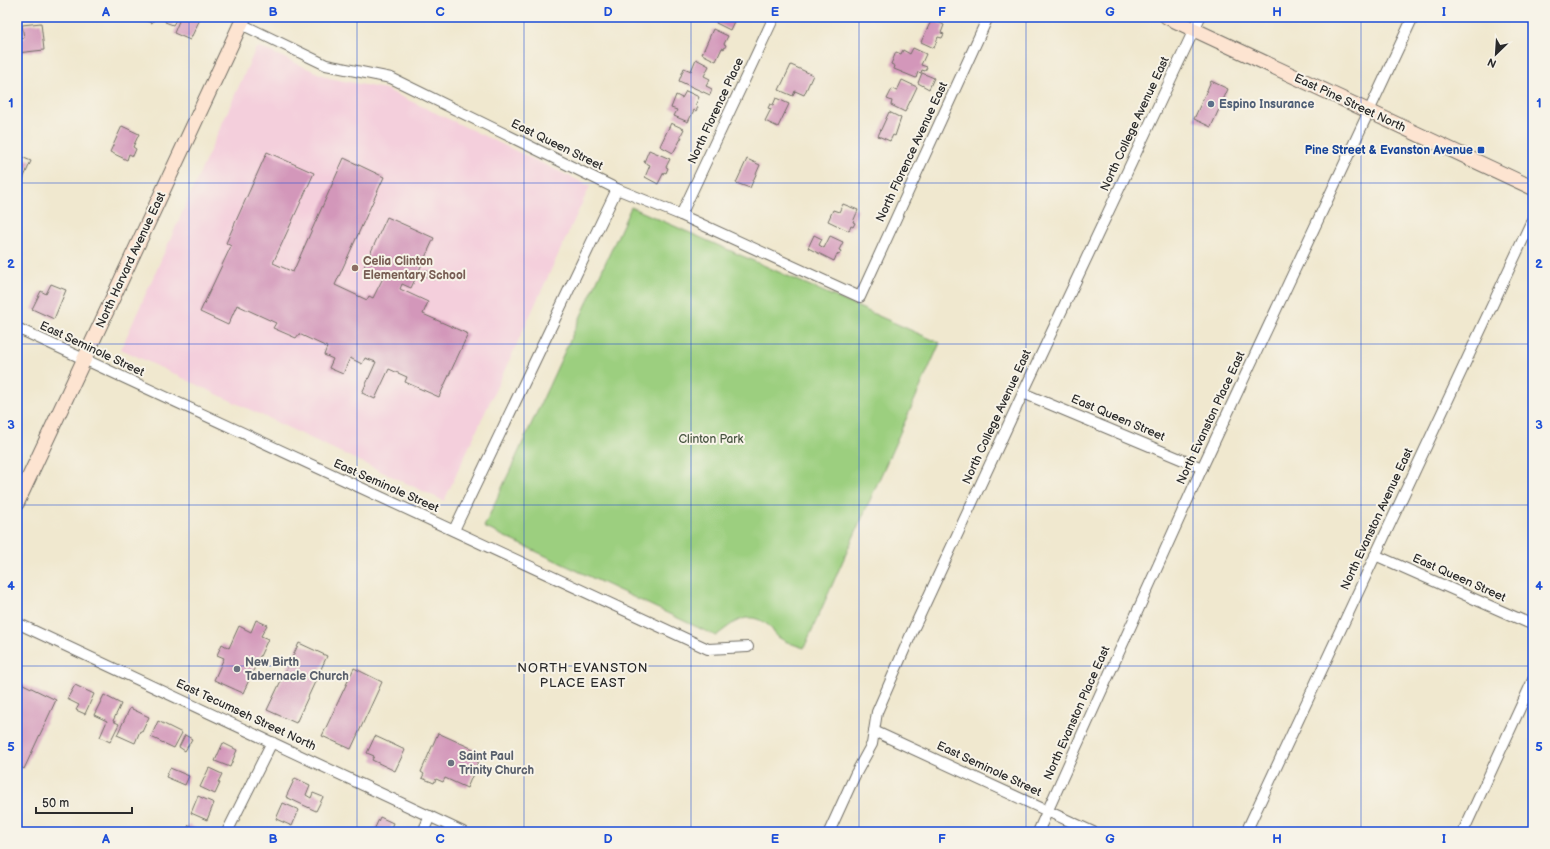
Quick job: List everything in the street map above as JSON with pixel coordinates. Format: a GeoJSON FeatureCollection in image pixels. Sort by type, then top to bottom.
{"type":"FeatureCollection","features":[{"type":"Feature","properties":{"kind":"main road","name":"East Pine Street North"},"geometry":{"type":"LineString","coordinates":[[1167,17],[1197,23],[1368,112],[1533,188]]}},
{"type":"Feature","properties":{"kind":"main road","name":"North Harvard Avenue East"},"geometry":{"type":"LineString","coordinates":[[17,503],[243,20]]}},
{"type":"Feature","properties":{"kind":"street","name":"North Florence Place"},"geometry":{"type":"LineString","coordinates":[[681,215],[774,17]]}},
{"type":"Feature","properties":{"kind":"street","name":"North Florence Avenue East"},"geometry":{"type":"LineString","coordinates":[[860,297],[988,17]]}},
{"type":"Feature","properties":{"kind":"street","name":"North Evanston Place East"},"geometry":{"type":"LineString","coordinates":[[1038,832],[1202,468],[1412,17]]}},
{"type":"Feature","properties":{"kind":"street","name":"East Queen Street"},"geometry":{"type":"LineString","coordinates":[[243,20],[326,65],[391,78],[617,189],[681,215],[860,297]]}},
{"type":"Feature","properties":{"kind":"street","name":"North College Avenue East"},"geometry":{"type":"LineString","coordinates":[[829,832],[855,775],[872,744],[876,712],[1023,393],[1197,23]]}},
{"type":"Feature","properties":{"kind":"street"},"geometry":{"type":"LineString","coordinates":[[454,530],[617,189]]}},
{"type":"Feature","properties":{"kind":"street","name":"North Evanston Avenue East"},"geometry":{"type":"LineString","coordinates":[[1246,832],[1533,218]]}},
{"type":"Feature","properties":{"kind":"street","name":"East Seminole Street"},"geometry":{"type":"LineString","coordinates":[[17,328],[708,649],[748,647]]}},
{"type":"Feature","properties":{"kind":"street","name":"East Queen Street"},"geometry":{"type":"LineString","coordinates":[[1023,393],[1202,468]]}},
{"type":"Feature","properties":{"kind":"street","name":"East Queen Street"},"geometry":{"type":"LineString","coordinates":[[1375,556],[1533,625]]}},
{"type":"Feature","properties":{"kind":"street","name":"East Tecumseh Street North"},"geometry":{"type":"LineString","coordinates":[[17,623],[464,832]]}},
{"type":"Feature","properties":{"kind":"street"},"geometry":{"type":"LineString","coordinates":[[1463,832],[1533,680]]}},
{"type":"Feature","properties":{"kind":"street","name":"East Seminole Street"},"geometry":{"type":"LineString","coordinates":[[874,730],[1093,832]]}},
{"type":"Feature","properties":{"kind":"street"},"geometry":{"type":"LineString","coordinates":[[227,832],[272,742]]}},
{"type":"Feature","properties":{"kind":"street"},"geometry":{"type":"LineString","coordinates":[[423,832],[430,816]]}},
{"type":"Feature","properties":{"kind":"shaded area","name":"Celia Clinton Elementary School"},"geometry":{"type":"Polygon","coordinates":[[[256,48],[262,48],[329,78],[385,89],[590,186],[444,501],[121,349],[256,48]]]}},
{"type":"Feature","properties":{"kind":"green space","name":"Clinton Park"},"geometry":{"type":"Polygon","coordinates":[[[631,207],[940,343],[804,648],[781,639],[768,625],[753,618],[740,620],[716,636],[484,527],[631,207]]]}},
{"type":"Feature","properties":{"kind":"building"},"geometry":{"type":"Polygon","coordinates":[[[137,17],[155,17],[152,23],[137,17]]]}},
{"type":"Feature","properties":{"kind":"building"},"geometry":{"type":"Polygon","coordinates":[[[155,17],[163,17],[162,20],[155,17]]]}},
{"type":"Feature","properties":{"kind":"building"},"geometry":{"type":"Polygon","coordinates":[[[167,17],[201,17],[190,40],[174,33],[179,21],[176,20],[173,25],[165,22],[167,17]]]}},
{"type":"Feature","properties":{"kind":"building"},"geometry":{"type":"Polygon","coordinates":[[[718,17],[736,17],[730,30],[716,23],[718,17]]]}},
{"type":"Feature","properties":{"kind":"building"},"geometry":{"type":"Polygon","coordinates":[[[932,19],[944,25],[941,33],[944,34],[942,38],[938,37],[934,48],[921,42],[932,19]]]}},
{"type":"Feature","properties":{"kind":"building"},"geometry":{"type":"Polygon","coordinates":[[[41,23],[44,50],[17,53],[17,39],[24,38],[22,25],[41,23]]]}},
{"type":"Feature","properties":{"kind":"building"},"geometry":{"type":"Polygon","coordinates":[[[713,29],[728,36],[724,44],[726,45],[724,49],[722,48],[716,61],[702,54],[713,29]]]}},
{"type":"Feature","properties":{"kind":"building"},"geometry":{"type":"Polygon","coordinates":[[[913,48],[926,54],[921,65],[927,67],[925,71],[922,70],[921,73],[918,72],[916,78],[894,69],[895,66],[891,64],[896,52],[901,54],[903,50],[910,54],[913,48]]]}},
{"type":"Feature","properties":{"kind":"building"},"geometry":{"type":"Polygon","coordinates":[[[696,59],[709,66],[704,76],[710,79],[706,86],[712,89],[710,95],[679,81],[684,68],[691,71],[696,59]]]}},
{"type":"Feature","properties":{"kind":"building"},"geometry":{"type":"Polygon","coordinates":[[[791,65],[813,75],[804,95],[795,91],[793,96],[779,90],[791,65]]]}},
{"type":"Feature","properties":{"kind":"building"},"geometry":{"type":"Polygon","coordinates":[[[922,73],[934,78],[929,89],[918,83],[922,73]]]}},
{"type":"Feature","properties":{"kind":"building"},"geometry":{"type":"Polygon","coordinates":[[[902,80],[917,87],[905,112],[891,105],[892,101],[887,99],[892,89],[897,91],[902,80]]]}},
{"type":"Feature","properties":{"kind":"building","name":"Espino Insurance"},"geometry":{"type":"Polygon","coordinates":[[[1211,81],[1228,89],[1211,127],[1194,119],[1211,81]]]}},
{"type":"Feature","properties":{"kind":"building"},"geometry":{"type":"Polygon","coordinates":[[[686,91],[699,97],[695,106],[698,107],[696,111],[694,110],[688,122],[674,116],[677,110],[671,108],[676,95],[682,98],[686,91]]]}},
{"type":"Feature","properties":{"kind":"building"},"geometry":{"type":"Polygon","coordinates":[[[776,98],[789,104],[778,127],[765,121],[771,109],[768,108],[770,104],[773,105],[776,98]]]}},
{"type":"Feature","properties":{"kind":"building"},"geometry":{"type":"Polygon","coordinates":[[[889,112],[901,118],[895,136],[893,135],[890,141],[878,136],[889,112]]]}},
{"type":"Feature","properties":{"kind":"building"},"geometry":{"type":"Polygon","coordinates":[[[671,123],[684,129],[680,137],[682,137],[673,153],[660,146],[671,123]]]}},
{"type":"Feature","properties":{"kind":"building"},"geometry":{"type":"Polygon","coordinates":[[[122,126],[139,134],[133,147],[136,149],[133,156],[129,154],[127,160],[110,152],[122,126]]]}},
{"type":"Feature","properties":{"kind":"building"},"geometry":{"type":"Polygon","coordinates":[[[649,150],[670,159],[666,167],[668,168],[666,173],[664,172],[658,184],[645,177],[650,165],[644,162],[649,150]]]}},
{"type":"Feature","properties":{"kind":"building"},"geometry":{"type":"Polygon","coordinates":[[[267,152],[314,173],[273,263],[293,272],[344,158],[384,177],[335,285],[367,300],[369,296],[373,298],[383,278],[363,269],[387,217],[434,238],[411,288],[402,284],[400,289],[428,302],[423,314],[468,334],[439,397],[405,382],[407,377],[389,369],[375,399],[362,393],[376,362],[365,358],[362,364],[350,358],[343,374],[329,368],[333,359],[324,355],[327,347],[299,334],[296,338],[273,328],[276,323],[237,305],[228,325],[200,312],[231,246],[226,243],[267,152]]]}},
{"type":"Feature","properties":{"kind":"building"},"geometry":{"type":"Polygon","coordinates":[[[17,155],[31,161],[20,186],[17,185],[17,155]]]}},
{"type":"Feature","properties":{"kind":"building"},"geometry":{"type":"Polygon","coordinates":[[[747,159],[760,165],[750,188],[736,183],[747,159]]]}},
{"type":"Feature","properties":{"kind":"building"},"geometry":{"type":"Polygon","coordinates":[[[843,204],[858,210],[853,222],[855,223],[853,227],[851,226],[849,231],[828,221],[833,210],[839,212],[843,204]]]}},
{"type":"Feature","properties":{"kind":"building"},"geometry":{"type":"Polygon","coordinates":[[[814,235],[822,239],[819,245],[824,248],[830,236],[843,242],[839,250],[841,251],[839,255],[837,254],[834,261],[808,248],[814,235]]]}},
{"type":"Feature","properties":{"kind":"building"},"geometry":{"type":"Polygon","coordinates":[[[425,270],[436,275],[434,280],[423,275],[425,270]]]}},
{"type":"Feature","properties":{"kind":"building"},"geometry":{"type":"Polygon","coordinates":[[[51,284],[66,290],[54,319],[32,309],[41,291],[46,294],[51,284]]]}},
{"type":"Feature","properties":{"kind":"building","name":"New Birth Tabernacle Church"},"geometry":{"type":"Polygon","coordinates":[[[256,620],[267,625],[261,636],[268,639],[243,693],[214,680],[224,658],[217,655],[222,644],[229,648],[239,626],[251,632],[256,620]]]}},
{"type":"Feature","properties":{"kind":"building"},"geometry":{"type":"Polygon","coordinates":[[[299,643],[327,656],[296,723],[267,710],[299,643]]]}},
{"type":"Feature","properties":{"kind":"building"},"geometry":{"type":"Polygon","coordinates":[[[354,668],[382,682],[351,749],[322,736],[354,668]]]}},
{"type":"Feature","properties":{"kind":"building"},"geometry":{"type":"Polygon","coordinates":[[[19,682],[56,700],[24,769],[17,765],[17,686],[19,682]]]}},
{"type":"Feature","properties":{"kind":"building"},"geometry":{"type":"Polygon","coordinates":[[[75,685],[94,694],[85,714],[76,710],[79,705],[67,699],[75,685]]]}},
{"type":"Feature","properties":{"kind":"building"},"geometry":{"type":"Polygon","coordinates":[[[104,695],[121,704],[113,721],[119,724],[110,742],[100,737],[107,721],[94,715],[104,695]]]}},
{"type":"Feature","properties":{"kind":"building"},"geometry":{"type":"Polygon","coordinates":[[[130,708],[149,717],[142,732],[140,731],[135,743],[117,735],[130,708]]]}},
{"type":"Feature","properties":{"kind":"building"},"geometry":{"type":"Polygon","coordinates":[[[158,721],[182,733],[174,748],[151,737],[158,721]]]}},
{"type":"Feature","properties":{"kind":"building","name":"Saint Paul Trinity Church"},"geometry":{"type":"Polygon","coordinates":[[[438,733],[482,753],[467,788],[445,778],[443,782],[436,779],[434,783],[422,778],[424,774],[421,772],[438,733]]]}},
{"type":"Feature","properties":{"kind":"building"},"geometry":{"type":"Polygon","coordinates":[[[185,735],[192,739],[185,751],[179,747],[185,735]]]}},
{"type":"Feature","properties":{"kind":"building"},"geometry":{"type":"Polygon","coordinates":[[[375,736],[405,750],[395,771],[372,760],[374,756],[367,753],[375,736]]]}},
{"type":"Feature","properties":{"kind":"building"},"geometry":{"type":"Polygon","coordinates":[[[223,743],[237,750],[230,767],[215,761],[223,743]]]}},
{"type":"Feature","properties":{"kind":"building"},"geometry":{"type":"Polygon","coordinates":[[[170,768],[189,776],[185,785],[166,777],[170,768]]]}},
{"type":"Feature","properties":{"kind":"building"},"geometry":{"type":"Polygon","coordinates":[[[209,768],[222,774],[215,794],[200,787],[209,768]]]}},
{"type":"Feature","properties":{"kind":"building"},"geometry":{"type":"Polygon","coordinates":[[[295,778],[310,785],[306,795],[311,798],[313,793],[323,797],[316,811],[286,797],[295,778]]]}},
{"type":"Feature","properties":{"kind":"building"},"geometry":{"type":"Polygon","coordinates":[[[198,796],[214,803],[207,820],[191,813],[198,796]]]}},
{"type":"Feature","properties":{"kind":"building"},"geometry":{"type":"Polygon","coordinates":[[[283,803],[299,810],[292,826],[276,819],[283,803]]]}},
{"type":"Feature","properties":{"kind":"building"},"geometry":{"type":"Polygon","coordinates":[[[380,817],[393,823],[389,832],[373,832],[380,817]]]}},
{"type":"Feature","properties":{"kind":"building"},"geometry":{"type":"Polygon","coordinates":[[[189,825],[203,832],[185,832],[189,825]]]}},
{"type":"Feature","properties":{"kind":"building"},"geometry":{"type":"Polygon","coordinates":[[[266,828],[275,832],[264,832],[266,828]]]}},
{"type":"Feature","properties":{"kind":"place","name":"Espino Insurance"},"geometry":{"type":"Point","coordinates":[1211,104]}},
{"type":"Feature","properties":{"kind":"place","name":"Pine Street & Evanston Avenue"},"geometry":{"type":"Point","coordinates":[1481,150]}},
{"type":"Feature","properties":{"kind":"place","name":"Celia Clinton Elementary School"},"geometry":{"type":"Point","coordinates":[355,268]}},
{"type":"Feature","properties":{"kind":"place","name":"New Birth Tabernacle Church"},"geometry":{"type":"Point","coordinates":[237,669]}},
{"type":"Feature","properties":{"kind":"place","name":"Saint Paul Trinity Church"},"geometry":{"type":"Point","coordinates":[451,763]}},
{"type":"Feature","properties":{"kind":"district","name":"NORTH EVANSTON PLACE EAST"},"geometry":{"type":"Point","coordinates":[583,676]}}]}
